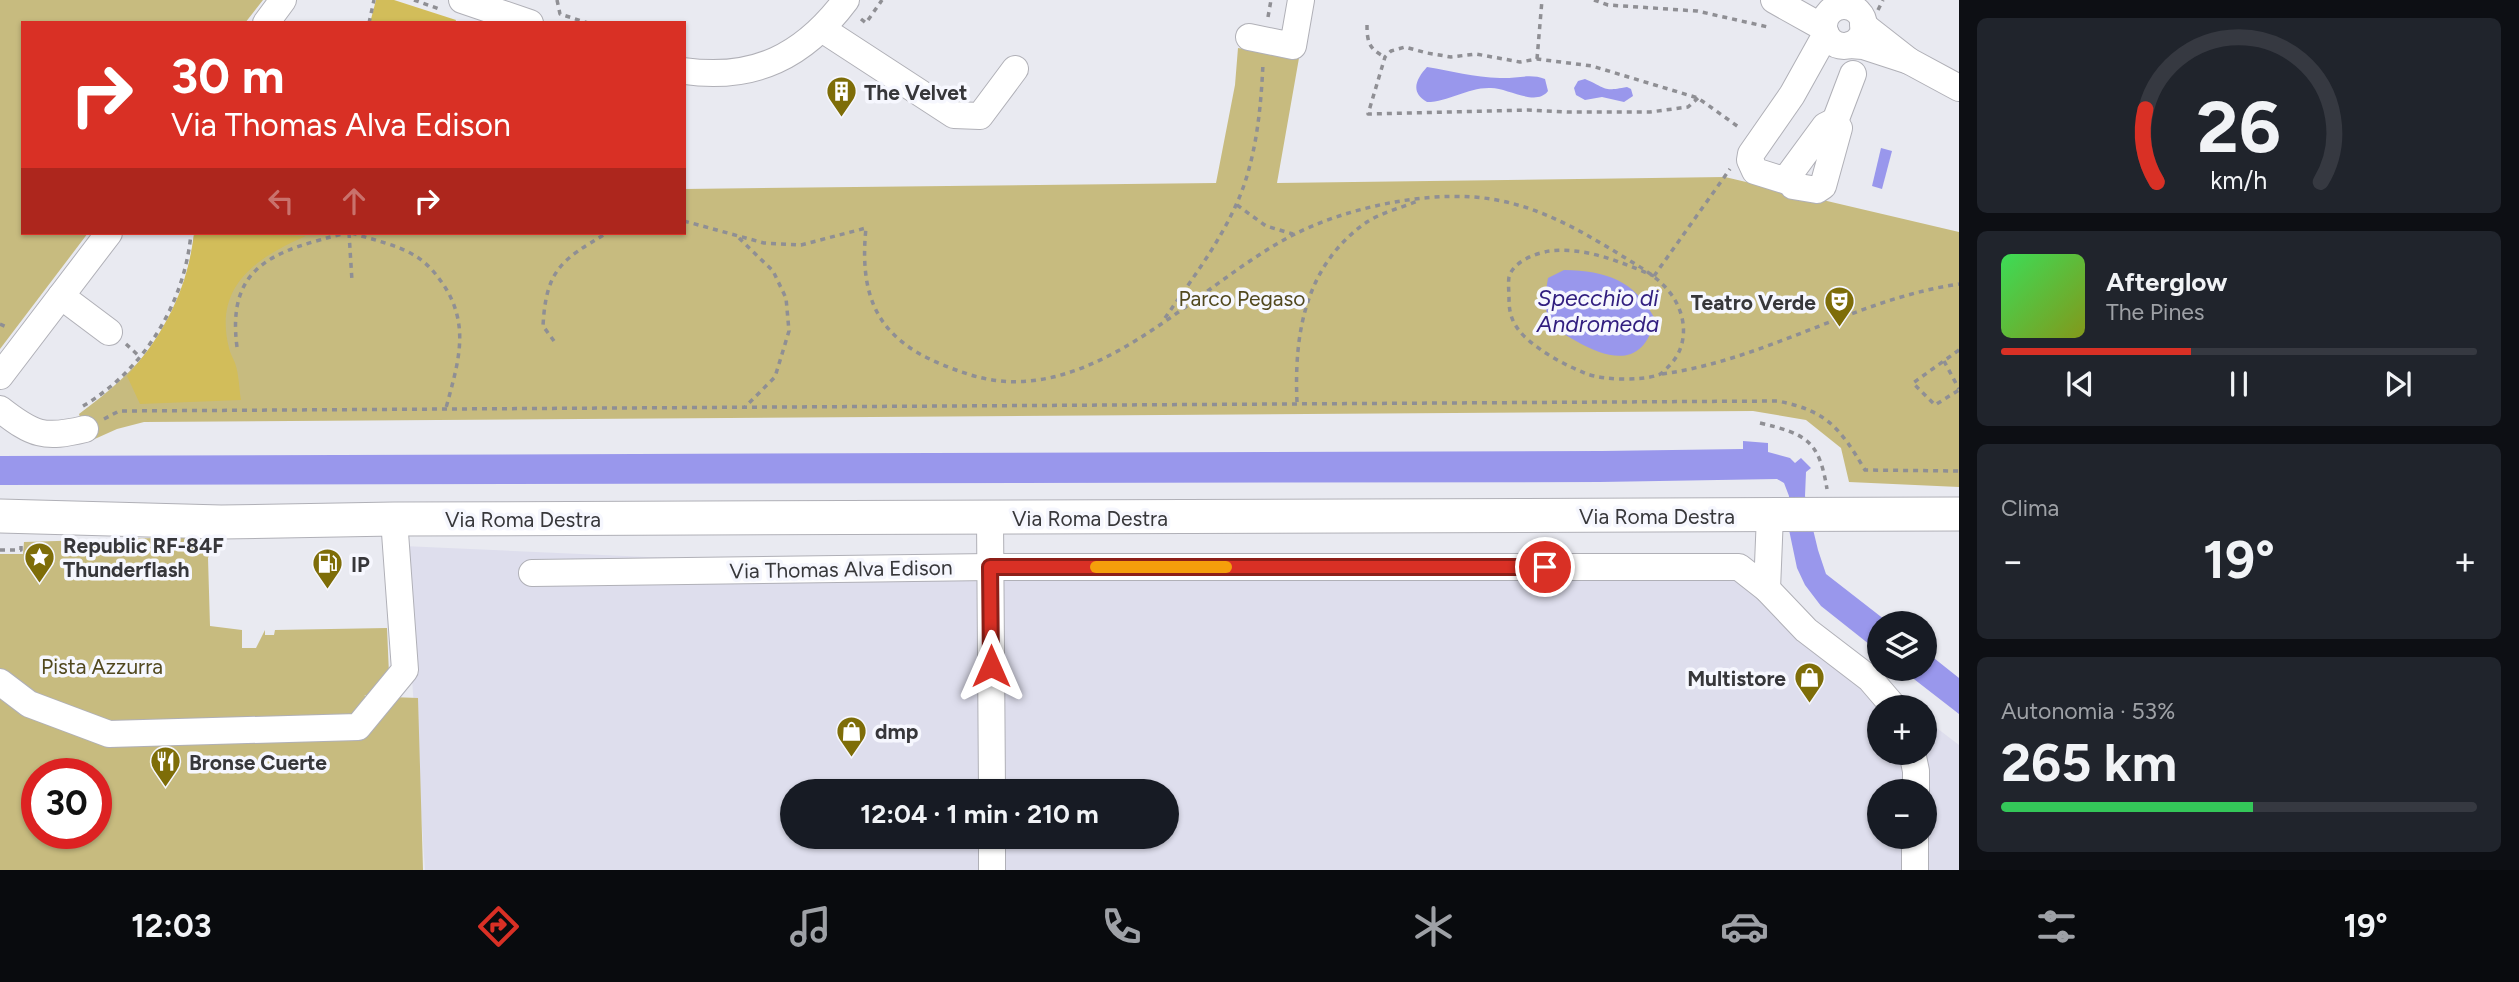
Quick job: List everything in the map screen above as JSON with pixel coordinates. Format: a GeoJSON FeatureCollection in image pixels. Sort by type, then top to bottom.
{"type":"FeatureCollection","features":[{"type":"Feature","properties":{"kind":"main road","name":"Via Roma Destra"},"geometry":{"type":"LineString","coordinates":[[0,516],[220,522],[394,519],[1959,514]]}},
{"type":"Feature","properties":{"kind":"main road","name":"Via Roma Destra"},"geometry":{"type":"LineString","coordinates":[[11,538],[220,522]]}},
{"type":"Feature","properties":{"kind":"street"},"geometry":{"type":"LineString","coordinates":[[268,21],[283,0]]}},
{"type":"Feature","properties":{"kind":"street"},"geometry":{"type":"LineString","coordinates":[[462,0],[524,21]]}},
{"type":"Feature","properties":{"kind":"street"},"geometry":{"type":"LineString","coordinates":[[686,71],[726,73],[763,66],[799,49],[822,29],[846,0]]}},
{"type":"Feature","properties":{"kind":"street"},"geometry":{"type":"LineString","coordinates":[[1260,38],[1293,46],[1301,0]]}},
{"type":"Feature","properties":{"kind":"street"},"geometry":{"type":"LineString","coordinates":[[1788,0],[1846,21],[1863,46],[1909,61],[1959,88]]}},
{"type":"Feature","properties":{"kind":"street"},"geometry":{"type":"LineString","coordinates":[[1772,10],[1846,21]]}},
{"type":"Feature","properties":{"kind":"street"},"geometry":{"type":"LineString","coordinates":[[1846,21],[1756,144],[1750,160],[1755,171],[1790,182],[1793,186],[1821,189],[1839,128],[1835,124],[1853,74]]}},
{"type":"Feature","properties":{"kind":"street"},"geometry":{"type":"LineString","coordinates":[[822,29],[954,115],[980,116],[1015,69]]}},
{"type":"Feature","properties":{"kind":"street"},"geometry":{"type":"LineString","coordinates":[[0,376],[107,235]]}},
{"type":"Feature","properties":{"kind":"street"},"geometry":{"type":"LineString","coordinates":[[61,296],[117,338]]}},
{"type":"Feature","properties":{"kind":"street"},"geometry":{"type":"LineString","coordinates":[[0,409],[27,430],[58,436],[79,420]]}},
{"type":"Feature","properties":{"kind":"street"},"geometry":{"type":"LineString","coordinates":[[1767,589],[1775,515]]}},
{"type":"Feature","properties":{"kind":"street"},"geometry":{"type":"LineString","coordinates":[[990,518],[992,779]]}},
{"type":"Feature","properties":{"kind":"street"},"geometry":{"type":"LineString","coordinates":[[0,682],[29,704],[109,734],[358,727],[405,670],[394,519]]}},
{"type":"Feature","properties":{"kind":"street","name":"Via Thomas Alva Edison"},"geometry":{"type":"LineString","coordinates":[[533,573],[990,567],[1739,567],[1767,589],[1806,630],[1870,679],[1884,695]]}},
{"type":"Feature","properties":{"kind":"street"},"geometry":{"type":"LineString","coordinates":[[992,849],[992,870]]}},
{"type":"Feature","properties":{"kind":"street"},"geometry":{"type":"LineString","coordinates":[[1915,849],[1915,870]]}},
{"type":"Feature","properties":{"kind":"path"},"geometry":{"type":"LineString","coordinates":[[369,21],[374,0]]}},
{"type":"Feature","properties":{"kind":"path"},"geometry":{"type":"LineString","coordinates":[[558,0],[560,14],[581,21]]}},
{"type":"Feature","properties":{"kind":"path"},"geometry":{"type":"LineString","coordinates":[[1161,323],[1197,273],[1237,204],[1261,114],[1260,38],[1271,0]]}},
{"type":"Feature","properties":{"kind":"path"},"geometry":{"type":"LineString","coordinates":[[1537,59],[1542,0]]}},
{"type":"Feature","properties":{"kind":"path"},"geometry":{"type":"LineString","coordinates":[[1594,0],[1608,5],[1697,11],[1768,27],[1772,10]]}},
{"type":"Feature","properties":{"kind":"path"},"geometry":{"type":"LineString","coordinates":[[1367,25],[1368,44],[1371,49],[1385,57]]}},
{"type":"Feature","properties":{"kind":"path"},"geometry":{"type":"LineString","coordinates":[[1698,98],[1688,107],[1650,112],[1528,110],[1368,114],[1385,57],[1391,51],[1405,47],[1451,57],[1476,54],[1520,62],[1537,59],[1592,66],[1698,98],[1722,118],[1741,128]]}},
{"type":"Feature","properties":{"kind":"path"},"geometry":{"type":"LineString","coordinates":[[1654,276],[1735,162]]}},
{"type":"Feature","properties":{"kind":"path"},"geometry":{"type":"LineString","coordinates":[[1297,402],[1296,371],[1304,311],[1311,287],[1338,248],[1365,223],[1427,197]]}},
{"type":"Feature","properties":{"kind":"path"},"geometry":{"type":"LineString","coordinates":[[686,221],[764,243],[801,246],[866,228],[863,259],[868,296],[886,326],[899,340],[921,355],[949,368],[986,379],[1024,382],[1063,375],[1101,361],[1293,234],[1358,210],[1427,197],[1472,197],[1509,201],[1566,223],[1654,276],[1671,294],[1685,330],[1678,354],[1660,374]]}},
{"type":"Feature","properties":{"kind":"path"},"geometry":{"type":"LineString","coordinates":[[1237,204],[1266,226],[1293,234]]}},
{"type":"Feature","properties":{"kind":"path"},"geometry":{"type":"LineString","coordinates":[[79,420],[140,357],[176,298],[188,261],[191,235]]}},
{"type":"Feature","properties":{"kind":"path"},"geometry":{"type":"LineString","coordinates":[[237,347],[234,311],[238,296],[252,273],[293,247],[341,235]]}},
{"type":"Feature","properties":{"kind":"path"},"geometry":{"type":"LineString","coordinates":[[349,235],[352,281]]}},
{"type":"Feature","properties":{"kind":"path"},"geometry":{"type":"LineString","coordinates":[[355,235],[417,257],[436,274],[452,298],[459,315],[461,342],[446,408]]}},
{"type":"Feature","properties":{"kind":"path"},"geometry":{"type":"LineString","coordinates":[[554,341],[543,326],[548,288],[557,268],[575,252],[604,235]]}},
{"type":"Feature","properties":{"kind":"path"},"geometry":{"type":"LineString","coordinates":[[737,236],[774,271],[786,298],[789,331],[775,377],[745,407]]}},
{"type":"Feature","properties":{"kind":"path"},"geometry":{"type":"LineString","coordinates":[[1654,276],[1611,258],[1592,254],[1570,251],[1538,254],[1519,263],[1509,276],[1509,317],[1525,337],[1544,352],[1591,376],[1617,379],[1692,370],[1724,362],[1924,289],[1959,284]]}},
{"type":"Feature","properties":{"kind":"path"},"geometry":{"type":"LineString","coordinates":[[117,338],[140,357]]}},
{"type":"Feature","properties":{"kind":"path"},"geometry":{"type":"LineString","coordinates":[[1944,361],[1959,390],[1935,405],[1913,383],[1959,350]]}},
{"type":"Feature","properties":{"kind":"path"},"geometry":{"type":"LineString","coordinates":[[79,420],[119,411],[1778,401],[1803,406],[1827,418],[1850,443],[1865,470],[1959,471]]}},
{"type":"Feature","properties":{"kind":"path"},"geometry":{"type":"LineString","coordinates":[[1760,423],[1792,430],[1812,443],[1824,471],[1820,515]]}},
{"type":"Feature","properties":{"kind":"path"},"geometry":{"type":"LineString","coordinates":[[0,550],[21,550],[11,538]]}},
{"type":"Feature","properties":{"kind":"shaded area"},"geometry":{"type":"Polygon","coordinates":[[[376,0],[394,0],[456,20],[456,21],[371,21],[376,0]]]}},
{"type":"Feature","properties":{"kind":"shaded area"},"geometry":{"type":"Polygon","coordinates":[[[194,236],[306,236],[256,264],[234,290],[228,307],[226,326],[241,400],[140,404],[127,376],[152,345],[171,311],[186,275],[194,236]]]}},
{"type":"Feature","properties":{"kind":"shaded area"},"geometry":{"type":"Polygon","coordinates":[[[403,546],[1158,580],[1741,575],[1867,673],[1867,681],[1877,681],[1895,695],[1867,695],[1867,765],[1937,765],[1937,728],[1959,745],[1959,870],[425,870],[403,546]]]}},
{"type":"Feature","properties":{"kind":"green space"},"geometry":{"type":"Polygon","coordinates":[[[0,0],[263,0],[247,21],[21,21],[21,235],[86,235],[0,349],[0,0]]]}},
{"type":"Feature","properties":{"kind":"green space","name":"Parco Pegaso"},"geometry":{"type":"Polygon","coordinates":[[[1238,48],[1299,58],[1277,183],[1725,177],[1959,232],[1959,487],[1849,482],[1841,448],[1806,420],[1753,411],[144,422],[117,429],[88,442],[79,414],[124,377],[158,337],[181,290],[194,235],[686,235],[686,189],[1216,183],[1235,85],[1238,48]]]}},
{"type":"Feature","properties":{"kind":"green space","name":"Pista Azzurra"},"geometry":{"type":"Polygon","coordinates":[[[220,536],[220,543],[212,549],[208,558],[210,626],[242,630],[242,648],[256,648],[265,630],[265,635],[274,635],[275,630],[387,628],[389,674],[370,694],[364,696],[418,698],[423,870],[0,870],[0,554],[23,554],[24,542],[220,536]]]}},
{"type":"Feature","properties":{"kind":"water"},"geometry":{"type":"Polygon","coordinates":[[[1427,67],[1490,77],[1539,77],[1545,79],[1548,91],[1543,95],[1529,97],[1483,88],[1427,102],[1418,94],[1416,85],[1427,67]]]}},
{"type":"Feature","properties":{"kind":"water"},"geometry":{"type":"Polygon","coordinates":[[[1585,79],[1608,89],[1627,87],[1631,89],[1633,96],[1624,102],[1602,97],[1585,100],[1576,95],[1574,88],[1578,81],[1585,79]]]}},
{"type":"Feature","properties":{"kind":"water"},"geometry":{"type":"Polygon","coordinates":[[[1881,148],[1892,151],[1882,189],[1872,186],[1881,148]]]}},
{"type":"Feature","properties":{"kind":"water","name":"Specchio di Andromeda"},"geometry":{"type":"Polygon","coordinates":[[[1564,270],[1593,273],[1618,280],[1638,295],[1655,319],[1643,346],[1624,356],[1602,353],[1556,328],[1546,311],[1546,288],[1548,278],[1564,270]]]}},
{"type":"Feature","properties":{"kind":"water"},"geometry":{"type":"Polygon","coordinates":[[[1743,441],[1768,443],[1768,452],[1790,458],[1795,463],[1801,458],[1811,468],[1806,472],[1805,496],[1818,550],[1826,574],[1874,611],[1867,611],[1867,642],[1821,606],[1805,585],[1797,568],[1788,525],[1789,496],[1784,483],[1777,479],[1600,482],[0,485],[0,456],[1743,449],[1743,441]]]}},
{"type":"Feature","properties":{"kind":"water"},"geometry":{"type":"Polygon","coordinates":[[[1937,661],[1959,678],[1959,714],[1916,681],[1937,681],[1937,661]]]}},
{"type":"Feature","properties":{"kind":"slow traffic"},"geometry":{"type":"LineString","coordinates":[[1096,567],[1226,567]]}},
{"type":"Feature","properties":{"kind":"place","name":"The Velvet"},"geometry":{"type":"Point","coordinates":[841,119]}},
{"type":"Feature","properties":{"kind":"place","name":"Teatro Verde"},"geometry":{"type":"Point","coordinates":[1839,329]}},
{"type":"Feature","properties":{"kind":"place","name":"Republic RF-84F Thunderflash"},"geometry":{"type":"Point","coordinates":[40,584]}},
{"type":"Feature","properties":{"kind":"place","name":"IP"},"geometry":{"type":"Point","coordinates":[328,591]}},
{"type":"Feature","properties":{"kind":"place","name":"Multistore"},"geometry":{"type":"Point","coordinates":[1809,705]}},
{"type":"Feature","properties":{"kind":"place","name":"dmp"},"geometry":{"type":"Point","coordinates":[852,758]}},
{"type":"Feature","properties":{"kind":"place","name":"Bronse Cuerte"},"geometry":{"type":"Point","coordinates":[166,789]}},
{"type":"Feature","properties":{"kind":"route"},"geometry":{"type":"LineString","coordinates":[[991,666],[990,567],[1545,567]]}}]}
